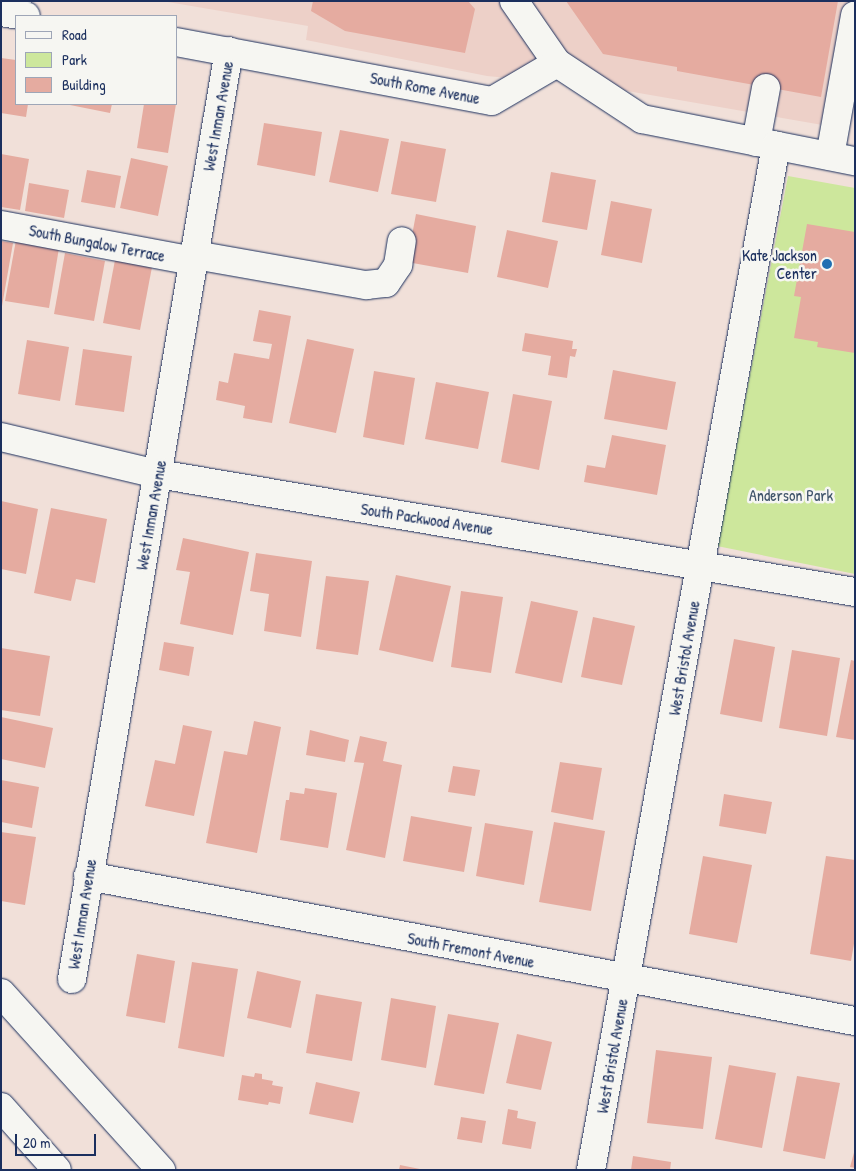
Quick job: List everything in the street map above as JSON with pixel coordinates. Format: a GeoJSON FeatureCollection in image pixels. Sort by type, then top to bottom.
{"type":"FeatureCollection","features":[{"type":"Feature","properties":{"kind":"main road"},"geometry":{"type":"LineString","coordinates":[[514,1],[557,63],[642,119],[842,158],[855,15]]}},
{"type":"Feature","properties":{"kind":"main road"},"geometry":{"type":"LineString","coordinates":[[1,12],[20,15]]}},
{"type":"Feature","properties":{"kind":"main road","name":"South Rome Avenue"},"geometry":{"type":"LineString","coordinates":[[178,42],[492,101],[557,63]]}},
{"type":"Feature","properties":{"kind":"main road","name":"West Inman Avenue"},"geometry":{"type":"LineString","coordinates":[[72,979],[229,51]]}},
{"type":"Feature","properties":{"kind":"main road","name":"West Bristol Avenue"},"geometry":{"type":"LineString","coordinates":[[591,1170],[701,565],[766,144],[766,88]]}},
{"type":"Feature","properties":{"kind":"main road","name":"South Bungalow Terrace"},"geometry":{"type":"LineString","coordinates":[[1,224],[194,258],[366,285],[386,283],[398,265],[402,241]]}},
{"type":"Feature","properties":{"kind":"main road","name":"South Packwood Avenue"},"geometry":{"type":"LineString","coordinates":[[1,437],[158,474],[855,592]]}},
{"type":"Feature","properties":{"kind":"main road","name":"South Fremont Avenue"},"geometry":{"type":"LineString","coordinates":[[88,876],[626,979],[855,1020]]}},
{"type":"Feature","properties":{"kind":"main road"},"geometry":{"type":"LineString","coordinates":[[1,992],[161,1170]]}},
{"type":"Feature","properties":{"kind":"main road"},"geometry":{"type":"LineString","coordinates":[[1,1107],[57,1170]]}},
{"type":"Feature","properties":{"kind":"shaded area"},"geometry":{"type":"Polygon","coordinates":[[[162,1],[855,1],[855,9],[834,127],[610,88],[592,75],[527,64],[517,79],[487,76],[306,40],[308,26],[162,1]]]}},
{"type":"Feature","properties":{"kind":"green space","name":"Anderson Park"},"geometry":{"type":"Polygon","coordinates":[[[788,176],[855,188],[855,574],[717,546],[788,176]]]}},
{"type":"Feature","properties":{"kind":"building"},"geometry":{"type":"Polygon","coordinates":[[[313,1],[468,1],[475,9],[465,53],[345,31],[311,11],[313,1]]]}},
{"type":"Feature","properties":{"kind":"building"},"geometry":{"type":"Polygon","coordinates":[[[566,1],[838,1],[821,97],[677,71],[677,67],[603,54],[566,1]]]}},
{"type":"Feature","properties":{"kind":"building"},"geometry":{"type":"Polygon","coordinates":[[[1,58],[15,60],[15,105],[28,105],[26,117],[1,113],[1,58]]]}},
{"type":"Feature","properties":{"kind":"building"},"geometry":{"type":"Polygon","coordinates":[[[70,105],[112,105],[110,113],[70,105]]]}},
{"type":"Feature","properties":{"kind":"building"},"geometry":{"type":"Polygon","coordinates":[[[144,105],[176,105],[168,153],[137,148],[144,105]]]}},
{"type":"Feature","properties":{"kind":"building"},"geometry":{"type":"Polygon","coordinates":[[[264,123],[322,132],[315,176],[257,165],[264,123]]]}},
{"type":"Feature","properties":{"kind":"building"},"geometry":{"type":"Polygon","coordinates":[[[340,130],[389,139],[378,192],[329,182],[340,130]]]}},
{"type":"Feature","properties":{"kind":"building"},"geometry":{"type":"Polygon","coordinates":[[[401,141],[446,149],[436,202],[391,194],[401,141]]]}},
{"type":"Feature","properties":{"kind":"building"},"geometry":{"type":"Polygon","coordinates":[[[1,154],[29,159],[20,210],[1,207],[1,154]]]}},
{"type":"Feature","properties":{"kind":"building"},"geometry":{"type":"Polygon","coordinates":[[[131,158],[168,166],[158,216],[120,208],[131,158]]]}},
{"type":"Feature","properties":{"kind":"building"},"geometry":{"type":"Polygon","coordinates":[[[87,170],[121,176],[115,208],[81,202],[87,170]]]}},
{"type":"Feature","properties":{"kind":"building"},"geometry":{"type":"Polygon","coordinates":[[[551,172],[596,180],[587,230],[542,222],[551,172]]]}},
{"type":"Feature","properties":{"kind":"building"},"geometry":{"type":"Polygon","coordinates":[[[29,183],[69,190],[64,218],[25,211],[29,183]]]}},
{"type":"Feature","properties":{"kind":"building"},"geometry":{"type":"Polygon","coordinates":[[[611,201],[652,209],[642,263],[601,255],[611,201]]]}},
{"type":"Feature","properties":{"kind":"building"},"geometry":{"type":"Polygon","coordinates":[[[416,214],[476,226],[468,273],[407,262],[416,214]]]}},
{"type":"Feature","properties":{"kind":"building","name":"Kate Jackson Center"},"geometry":{"type":"Polygon","coordinates":[[[807,224],[855,232],[855,353],[817,347],[818,342],[794,338],[801,297],[794,296],[807,224]]]}},
{"type":"Feature","properties":{"kind":"building"},"geometry":{"type":"Polygon","coordinates":[[[507,230],[558,241],[548,288],[497,277],[507,230]]]}},
{"type":"Feature","properties":{"kind":"building"},"geometry":{"type":"Polygon","coordinates":[[[16,240],[59,248],[49,308],[5,301],[16,240]]]}},
{"type":"Feature","properties":{"kind":"building"},"geometry":{"type":"Polygon","coordinates":[[[1,241],[13,243],[2,306],[1,306],[1,241]]]}},
{"type":"Feature","properties":{"kind":"building"},"geometry":{"type":"Polygon","coordinates":[[[65,253],[105,261],[94,321],[54,314],[65,253]]]}},
{"type":"Feature","properties":{"kind":"building"},"geometry":{"type":"Polygon","coordinates":[[[115,260],[152,267],[140,330],[103,323],[115,260]]]}},
{"type":"Feature","properties":{"kind":"building"},"geometry":{"type":"Polygon","coordinates":[[[259,310],[291,316],[272,423],[243,418],[245,406],[216,400],[219,381],[228,383],[234,353],[269,359],[272,344],[253,341],[259,310]]]}},
{"type":"Feature","properties":{"kind":"building"},"geometry":{"type":"Polygon","coordinates":[[[525,333],[573,341],[572,349],[577,349],[575,357],[570,356],[567,378],[548,375],[551,356],[522,351],[525,333]]]}},
{"type":"Feature","properties":{"kind":"building"},"geometry":{"type":"Polygon","coordinates":[[[307,339],[354,349],[336,433],[289,423],[307,339]]]}},
{"type":"Feature","properties":{"kind":"building"},"geometry":{"type":"Polygon","coordinates":[[[27,340],[69,347],[60,401],[18,394],[27,340]]]}},
{"type":"Feature","properties":{"kind":"building"},"geometry":{"type":"Polygon","coordinates":[[[83,349],[132,356],[124,412],[75,405],[83,349]]]}},
{"type":"Feature","properties":{"kind":"building"},"geometry":{"type":"Polygon","coordinates":[[[613,370],[676,382],[667,430],[604,419],[613,370]]]}},
{"type":"Feature","properties":{"kind":"building"},"geometry":{"type":"Polygon","coordinates":[[[374,371],[415,378],[404,445],[363,437],[374,371]]]}},
{"type":"Feature","properties":{"kind":"building"},"geometry":{"type":"Polygon","coordinates":[[[436,382],[489,392],[478,449],[425,439],[436,382]]]}},
{"type":"Feature","properties":{"kind":"building"},"geometry":{"type":"Polygon","coordinates":[[[513,394],[552,401],[539,470],[501,462],[513,394]]]}},
{"type":"Feature","properties":{"kind":"building"},"geometry":{"type":"Polygon","coordinates":[[[612,435],[666,445],[657,495],[584,482],[587,465],[605,468],[612,435]]]}},
{"type":"Feature","properties":{"kind":"building"},"geometry":{"type":"Polygon","coordinates":[[[1,501],[38,509],[26,574],[1,569],[1,501]]]}},
{"type":"Feature","properties":{"kind":"building"},"geometry":{"type":"Polygon","coordinates":[[[51,508],[107,519],[95,583],[76,579],[71,601],[34,593],[51,508]]]}},
{"type":"Feature","properties":{"kind":"building"},"geometry":{"type":"Polygon","coordinates":[[[183,538],[249,552],[233,635],[180,624],[190,572],[176,570],[183,538]]]}},
{"type":"Feature","properties":{"kind":"building"},"geometry":{"type":"Polygon","coordinates":[[[256,553],[312,561],[301,637],[264,631],[269,594],[250,591],[256,553]]]}},
{"type":"Feature","properties":{"kind":"building"},"geometry":{"type":"Polygon","coordinates":[[[396,575],[451,586],[433,662],[379,650],[396,575]]]}},
{"type":"Feature","properties":{"kind":"building"},"geometry":{"type":"Polygon","coordinates":[[[326,576],[369,581],[358,655],[316,649],[326,576]]]}},
{"type":"Feature","properties":{"kind":"building"},"geometry":{"type":"Polygon","coordinates":[[[461,591],[503,597],[491,673],[451,667],[461,591]]]}},
{"type":"Feature","properties":{"kind":"building"},"geometry":{"type":"Polygon","coordinates":[[[531,601],[578,611],[562,683],[515,673],[531,601]]]}},
{"type":"Feature","properties":{"kind":"building"},"geometry":{"type":"Polygon","coordinates":[[[593,617],[635,626],[622,685],[581,677],[593,617]]]}},
{"type":"Feature","properties":{"kind":"building"},"geometry":{"type":"Polygon","coordinates":[[[734,639],[775,647],[762,722],[720,714],[734,639]]]}},
{"type":"Feature","properties":{"kind":"building"},"geometry":{"type":"Polygon","coordinates":[[[164,642],[194,647],[189,676],[159,670],[164,642]]]}},
{"type":"Feature","properties":{"kind":"building"},"geometry":{"type":"Polygon","coordinates":[[[1,648],[50,656],[40,716],[1,710],[1,648]]]}},
{"type":"Feature","properties":{"kind":"building"},"geometry":{"type":"Polygon","coordinates":[[[792,650],[840,658],[827,736],[779,728],[792,650]]]}},
{"type":"Feature","properties":{"kind":"building"},"geometry":{"type":"Polygon","coordinates":[[[851,660],[855,661],[855,740],[836,737],[851,660]]]}},
{"type":"Feature","properties":{"kind":"building"},"geometry":{"type":"Polygon","coordinates":[[[1,717],[53,728],[45,768],[1,759],[1,717]]]}},
{"type":"Feature","properties":{"kind":"building"},"geometry":{"type":"Polygon","coordinates":[[[254,721],[281,727],[257,853],[206,843],[224,751],[247,755],[254,721]]]}},
{"type":"Feature","properties":{"kind":"building"},"geometry":{"type":"Polygon","coordinates":[[[183,725],[212,731],[194,816],[145,806],[155,760],[175,764],[183,725]]]}},
{"type":"Feature","properties":{"kind":"building"},"geometry":{"type":"Polygon","coordinates":[[[310,730],[349,740],[345,762],[306,755],[310,730]]]}},
{"type":"Feature","properties":{"kind":"building"},"geometry":{"type":"Polygon","coordinates":[[[360,736],[387,742],[383,761],[402,765],[385,858],[346,850],[364,763],[354,762],[360,736]]]}},
{"type":"Feature","properties":{"kind":"building"},"geometry":{"type":"Polygon","coordinates":[[[560,762],[602,768],[593,820],[551,812],[560,762]]]}},
{"type":"Feature","properties":{"kind":"building"},"geometry":{"type":"Polygon","coordinates":[[[453,766],[480,770],[475,796],[448,792],[453,766]]]}},
{"type":"Feature","properties":{"kind":"building"},"geometry":{"type":"Polygon","coordinates":[[[1,780],[39,787],[32,828],[1,822],[1,780]]]}},
{"type":"Feature","properties":{"kind":"building"},"geometry":{"type":"Polygon","coordinates":[[[305,788],[337,793],[328,848],[280,840],[286,800],[289,800],[290,792],[304,794],[305,788]]]}},
{"type":"Feature","properties":{"kind":"building"},"geometry":{"type":"Polygon","coordinates":[[[724,794],[772,802],[766,834],[719,826],[724,794]]]}},
{"type":"Feature","properties":{"kind":"building"},"geometry":{"type":"Polygon","coordinates":[[[411,816],[472,827],[464,872],[403,861],[411,816]]]}},
{"type":"Feature","properties":{"kind":"building"},"geometry":{"type":"Polygon","coordinates":[[[554,822],[605,831],[591,911],[539,902],[554,822]]]}},
{"type":"Feature","properties":{"kind":"building"},"geometry":{"type":"Polygon","coordinates":[[[485,823],[533,831],[524,885],[476,876],[485,823]]]}},
{"type":"Feature","properties":{"kind":"building"},"geometry":{"type":"Polygon","coordinates":[[[1,832],[36,837],[25,905],[1,901],[1,832]]]}},
{"type":"Feature","properties":{"kind":"building"},"geometry":{"type":"Polygon","coordinates":[[[703,856],[752,865],[737,943],[689,934],[703,856]]]}},
{"type":"Feature","properties":{"kind":"building"},"geometry":{"type":"Polygon","coordinates":[[[826,856],[855,860],[855,938],[851,961],[810,954],[826,856]]]}},
{"type":"Feature","properties":{"kind":"building"},"geometry":{"type":"Polygon","coordinates":[[[137,954],[175,961],[165,1023],[126,1016],[137,954]]]}},
{"type":"Feature","properties":{"kind":"building"},"geometry":{"type":"Polygon","coordinates":[[[192,962],[238,969],[224,1057],[178,1048],[192,962]]]}},
{"type":"Feature","properties":{"kind":"building"},"geometry":{"type":"Polygon","coordinates":[[[257,971],[301,981],[291,1028],[247,1018],[257,971]]]}},
{"type":"Feature","properties":{"kind":"building"},"geometry":{"type":"Polygon","coordinates":[[[316,994],[362,1002],[352,1061],[306,1053],[316,994]]]}},
{"type":"Feature","properties":{"kind":"building"},"geometry":{"type":"Polygon","coordinates":[[[391,998],[436,1006],[426,1068],[381,1060],[391,998]]]}},
{"type":"Feature","properties":{"kind":"building"},"geometry":{"type":"Polygon","coordinates":[[[448,1014],[499,1023],[484,1094],[434,1085],[448,1014]]]}},
{"type":"Feature","properties":{"kind":"building"},"geometry":{"type":"Polygon","coordinates":[[[517,1034],[552,1042],[541,1090],[506,1083],[517,1034]]]}},
{"type":"Feature","properties":{"kind":"building"},"geometry":{"type":"Polygon","coordinates":[[[656,1050],[712,1057],[703,1129],[647,1123],[656,1050]]]}},
{"type":"Feature","properties":{"kind":"building"},"geometry":{"type":"Polygon","coordinates":[[[729,1065],[776,1073],[762,1148],[715,1139],[729,1065]]]}},
{"type":"Feature","properties":{"kind":"building"},"geometry":{"type":"Polygon","coordinates":[[[255,1073],[262,1074],[262,1079],[273,1081],[272,1085],[283,1087],[280,1104],[269,1102],[268,1105],[238,1100],[242,1075],[254,1077],[255,1073]]]}},
{"type":"Feature","properties":{"kind":"building"},"geometry":{"type":"Polygon","coordinates":[[[797,1076],[840,1083],[825,1159],[783,1151],[797,1076]]]}},
{"type":"Feature","properties":{"kind":"building"},"geometry":{"type":"Polygon","coordinates":[[[316,1082],[360,1092],[353,1123],[309,1114],[316,1082]]]}},
{"type":"Feature","properties":{"kind":"building"},"geometry":{"type":"Polygon","coordinates":[[[508,1109],[518,1111],[517,1118],[536,1122],[531,1149],[502,1144],[508,1109]]]}},
{"type":"Feature","properties":{"kind":"building"},"geometry":{"type":"Polygon","coordinates":[[[461,1117],[486,1121],[482,1143],[457,1139],[461,1117]]]}},
{"type":"Feature","properties":{"kind":"building"},"geometry":{"type":"Polygon","coordinates":[[[855,1149],[855,1168],[850,1167],[855,1149]]]}},
{"type":"Feature","properties":{"kind":"building"},"geometry":{"type":"Polygon","coordinates":[[[633,1156],[671,1162],[670,1170],[631,1170],[633,1156]]]}},
{"type":"Feature","properties":{"kind":"building"},"geometry":{"type":"Polygon","coordinates":[[[400,1165],[420,1169],[420,1170],[399,1170],[400,1165]]]}},
{"type":"Feature","properties":{"kind":"place","name":"Kate Jackson Center"},"geometry":{"type":"Point","coordinates":[827,264]}}]}
